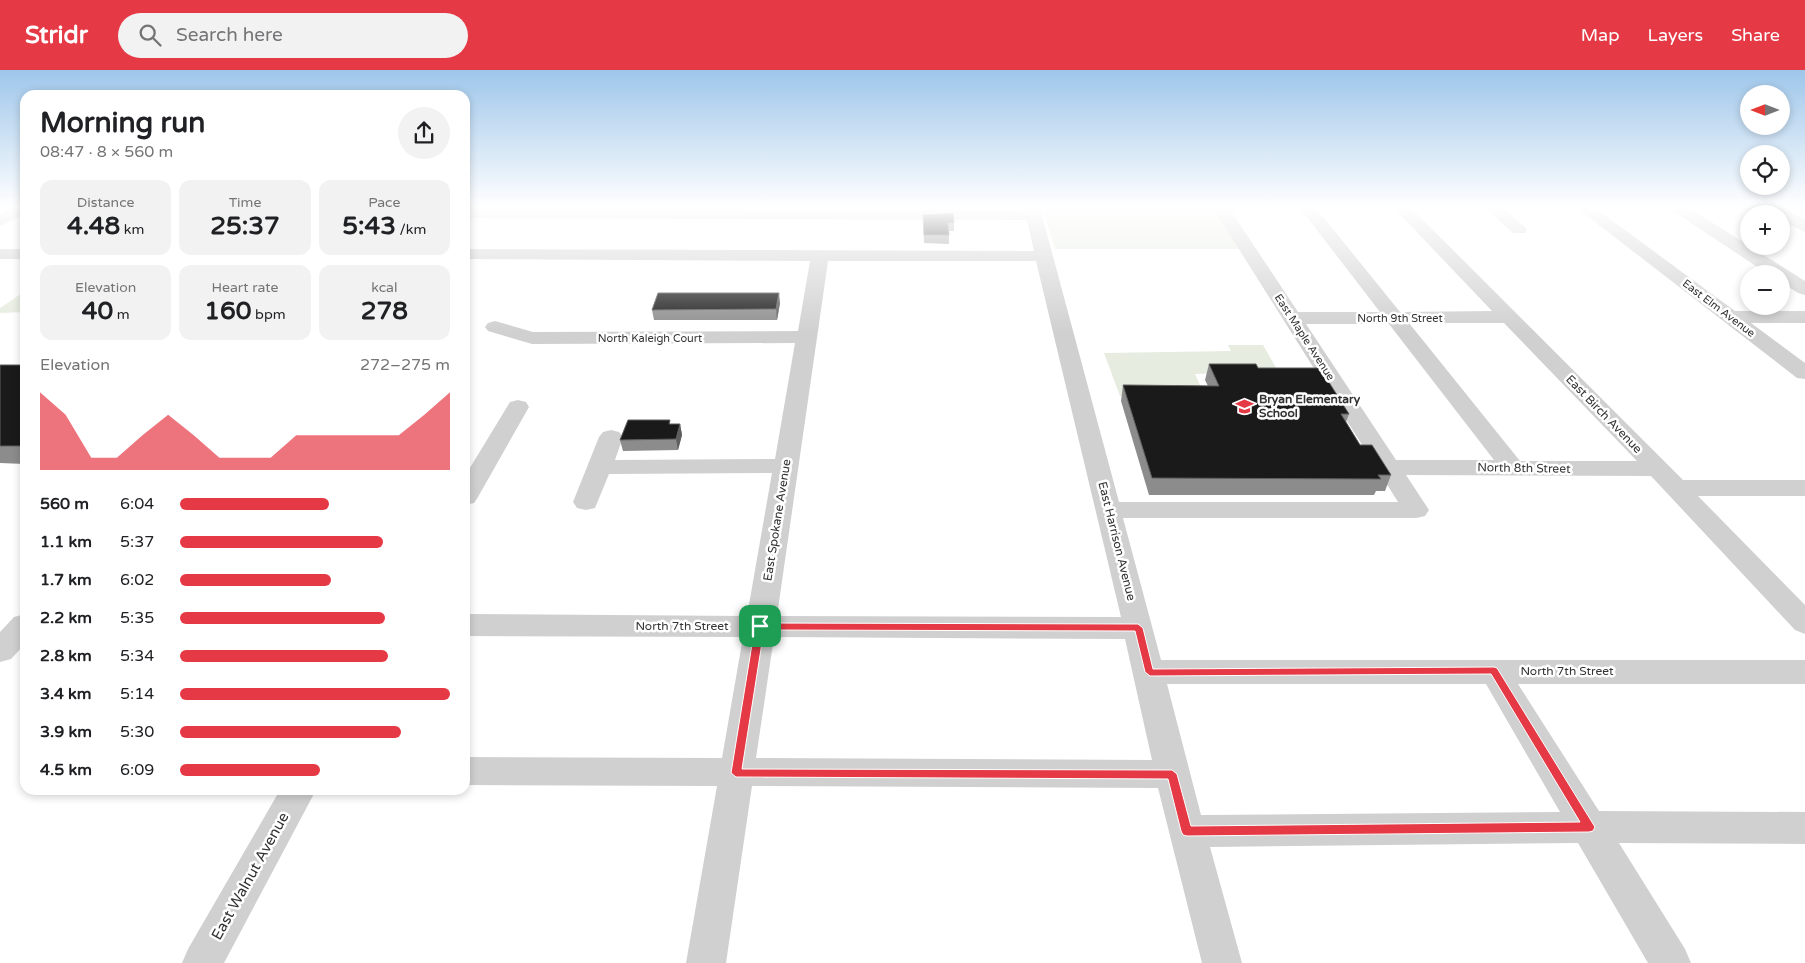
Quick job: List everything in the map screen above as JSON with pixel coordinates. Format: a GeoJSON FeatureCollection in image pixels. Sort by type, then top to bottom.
{"type":"FeatureCollection","features":[{"type":"Feature","properties":{"kind":"street"},"geometry":{"type":"LineString","coordinates":[[637,254],[639,250]]}},
{"type":"Feature","properties":{"kind":"street","name":"East Harrison Avenue"},"geometry":{"type":"LineString","coordinates":[[1042,250],[1150,672],[1172,774],[1222,963]]}},
{"type":"Feature","properties":{"kind":"street","name":"East Maple Avenue"},"geometry":{"type":"LineString","coordinates":[[1108,510],[1416,510],[1248,250]]}},
{"type":"Feature","properties":{"kind":"street"},"geometry":{"type":"LineString","coordinates":[[1341,250],[1513,468]]}},
{"type":"Feature","properties":{"kind":"street","name":"East Birch Avenue"},"geometry":{"type":"LineString","coordinates":[[1443,250],[1658,469],[1805,623]]}},
{"type":"Feature","properties":{"kind":"street","name":"East Elm Avenue"},"geometry":{"type":"LineString","coordinates":[[1640,250],[1805,372]]}},
{"type":"Feature","properties":{"kind":"street"},"geometry":{"type":"LineString","coordinates":[[1743,250],[1767,265]]}},
{"type":"Feature","properties":{"kind":"street"},"geometry":{"type":"LineString","coordinates":[[0,254],[20,254]]}},
{"type":"Feature","properties":{"kind":"street"},"geometry":{"type":"LineString","coordinates":[[470,254],[1044,256]]}},
{"type":"Feature","properties":{"kind":"street","name":"East Spokane Avenue"},"geometry":{"type":"LineString","coordinates":[[706,963],[820,255]]}},
{"type":"Feature","properties":{"kind":"street"},"geometry":{"type":"LineString","coordinates":[[1790,280],[1805,290]]}},
{"type":"Feature","properties":{"kind":"street","name":"North 9th Street"},"geometry":{"type":"LineString","coordinates":[[1292,318],[1509,317]]}},
{"type":"Feature","properties":{"kind":"street"},"geometry":{"type":"LineString","coordinates":[[1731,317],[1805,317]]}},
{"type":"Feature","properties":{"kind":"street","name":"North Kaleigh Court"},"geometry":{"type":"LineString","coordinates":[[496,327],[532,338],[806,337]]}},
{"type":"Feature","properties":{"kind":"street"},"geometry":{"type":"LineString","coordinates":[[470,489],[518,407]]}},
{"type":"Feature","properties":{"kind":"street"},"geometry":{"type":"LineString","coordinates":[[586,502],[612,437]]}},
{"type":"Feature","properties":{"kind":"street"},"geometry":{"type":"LineString","coordinates":[[600,466],[785,466]]}},
{"type":"Feature","properties":{"kind":"street","name":"North 8th Street"},"geometry":{"type":"LineString","coordinates":[[1389,467],[1658,469]]}},
{"type":"Feature","properties":{"kind":"street"},"geometry":{"type":"LineString","coordinates":[[1676,488],[1805,488]]}},
{"type":"Feature","properties":{"kind":"street"},"geometry":{"type":"LineString","coordinates":[[0,624],[20,624]]}},
{"type":"Feature","properties":{"kind":"street","name":"North 7th Street"},"geometry":{"type":"LineString","coordinates":[[470,625],[1138,628]]}},
{"type":"Feature","properties":{"kind":"street"},"geometry":{"type":"LineString","coordinates":[[0,651],[20,629]]}},
{"type":"Feature","properties":{"kind":"street"},"geometry":{"type":"LineString","coordinates":[[1494,671],[1671,963]]}},
{"type":"Feature","properties":{"kind":"street","name":"North 7th Street"},"geometry":{"type":"LineString","coordinates":[[1150,672],[1805,672]]}},
{"type":"Feature","properties":{"kind":"street"},"geometry":{"type":"LineString","coordinates":[[470,772],[1172,774]]}},
{"type":"Feature","properties":{"kind":"street","name":"East Walnut Avenue"},"geometry":{"type":"LineString","coordinates":[[202,963],[295,795]]}},
{"type":"Feature","properties":{"kind":"street"},"geometry":{"type":"LineString","coordinates":[[1187,831],[1589,827],[1805,828]]}},
{"type":"Feature","properties":{"kind":"shaded area"},"geometry":{"type":"Polygon","coordinates":[[[20,294],[20,312],[0,313],[0,308],[20,294]]]}},
{"type":"Feature","properties":{"kind":"shaded area"},"geometry":{"type":"Polygon","coordinates":[[[1228,345],[1263,345],[1278,371],[1195,374],[1204,394],[1120,396],[1104,353],[1231,351],[1228,345]]]}},
{"type":"Feature","properties":{"kind":"building"},"geometry":{"type":"Polygon","coordinates":[[[658,293],[779,293],[776,309],[652,310],[658,293]]]}},
{"type":"Feature","properties":{"kind":"building"},"geometry":{"type":"Polygon","coordinates":[[[1209,364],[1256,364],[1258,368],[1320,368],[1349,414],[1341,414],[1360,445],[1372,445],[1391,475],[1378,475],[1381,479],[1152,478],[1123,385],[1219,386],[1209,364]]]}},
{"type":"Feature","properties":{"kind":"building"},"geometry":{"type":"Polygon","coordinates":[[[0,365],[20,365],[20,446],[0,446],[0,365]]]}},
{"type":"Feature","properties":{"kind":"building"},"geometry":{"type":"Polygon","coordinates":[[[628,420],[670,420],[669,424],[680,424],[676,439],[620,440],[628,420]]]}},
{"type":"Feature","properties":{"kind":"place","name":"Bryan Elementary School"},"geometry":{"type":"Point","coordinates":[1245,406]}},
{"type":"Feature","properties":{"kind":"route"},"geometry":{"type":"LineString","coordinates":[[760,626],[1138,628],[1150,672],[1494,671],[1589,827],[1187,831],[1172,774],[736,773],[760,626]]}}]}
